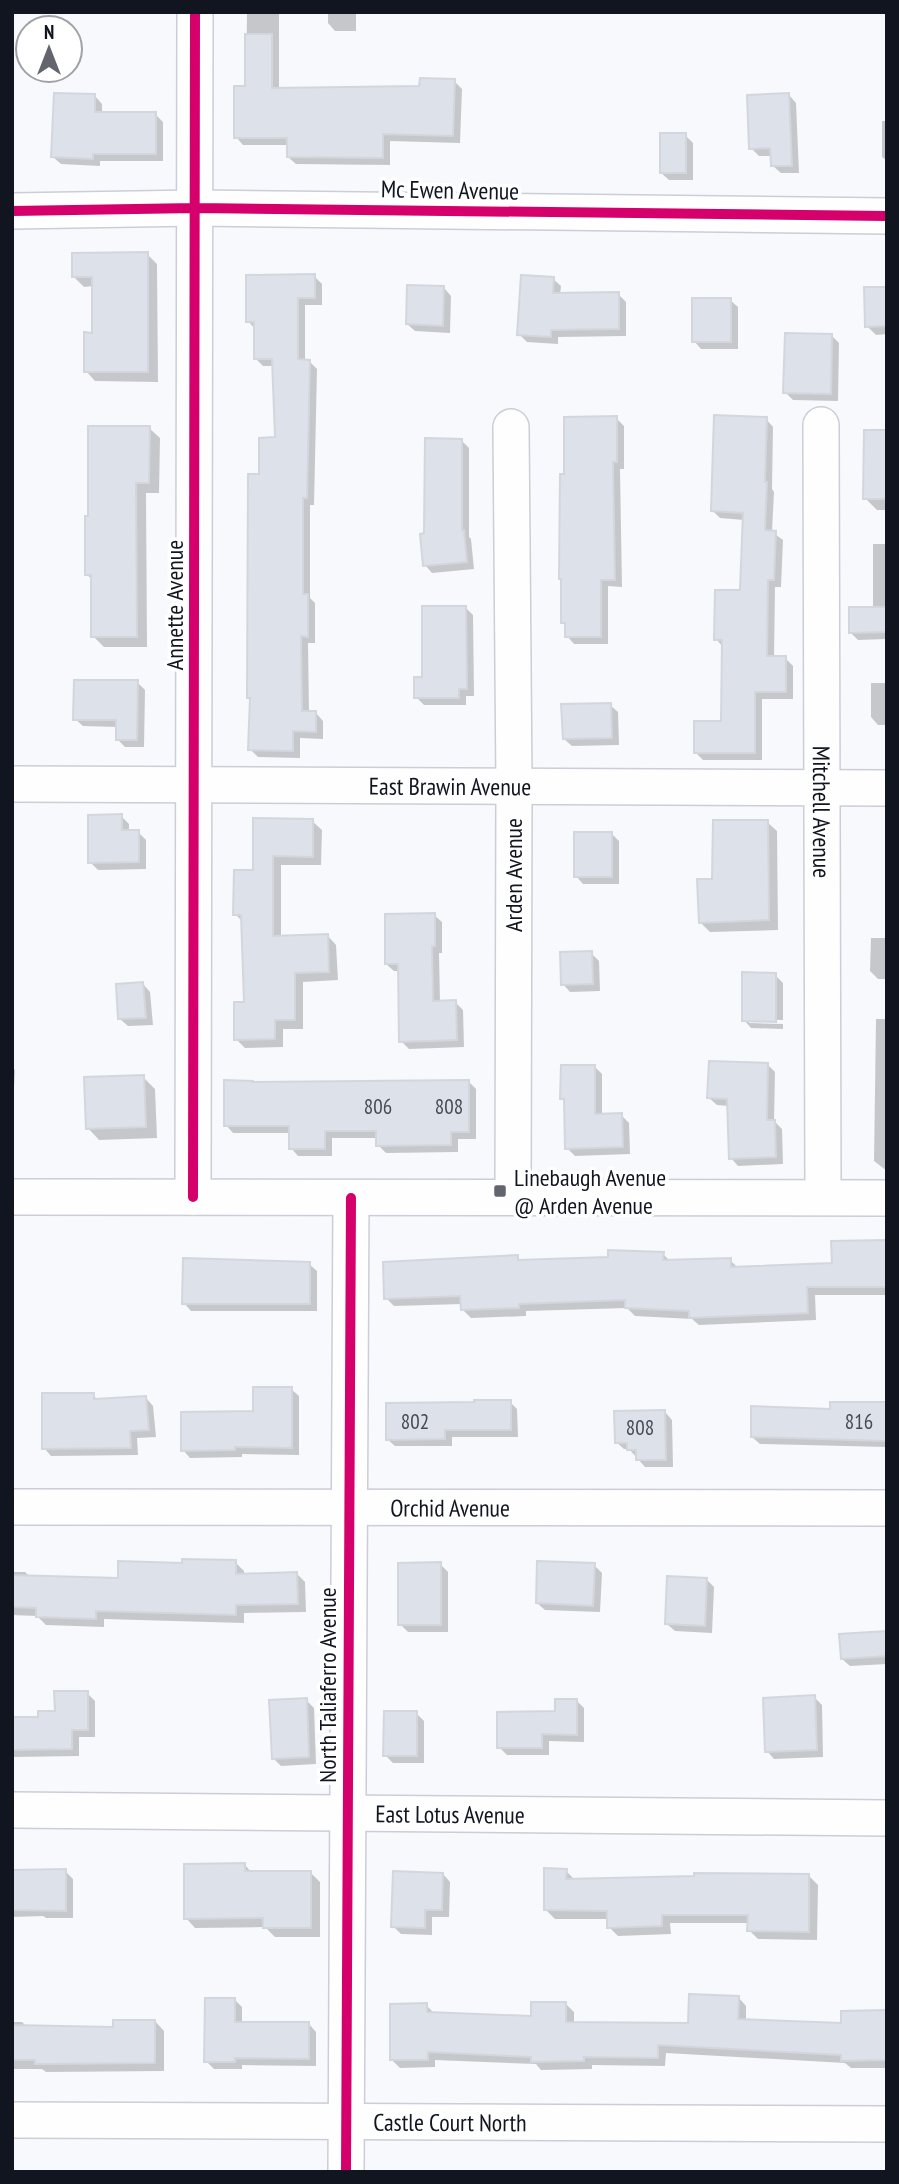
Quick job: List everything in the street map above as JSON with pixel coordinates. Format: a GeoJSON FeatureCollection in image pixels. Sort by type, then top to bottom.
{"type":"FeatureCollection","features":[{"type":"Feature","properties":{"kind":"street","name":"Annette Avenue"},"geometry":{"type":"LineString","coordinates":[[193,1197],[197,208],[195,12]]}},
{"type":"Feature","properties":{"kind":"street","name":"Mc Ewen Avenue"},"geometry":{"type":"LineString","coordinates":[[12,211],[197,208],[887,216]]}},
{"type":"Feature","properties":{"kind":"street","name":"Mitchell Avenue"},"geometry":{"type":"LineString","coordinates":[[821,425],[823,1196]]}},
{"type":"Feature","properties":{"kind":"street","name":"Arden Avenue"},"geometry":{"type":"LineString","coordinates":[[510,427],[514,786],[513,1197]]}},
{"type":"Feature","properties":{"kind":"street","name":"East Brawin Avenue"},"geometry":{"type":"LineString","coordinates":[[12,783],[887,788]]}},
{"type":"Feature","properties":{"kind":"street"},"geometry":{"type":"LineString","coordinates":[[12,1197],[887,1198]]}},
{"type":"Feature","properties":{"kind":"street","name":"North Taliaferro Avenue"},"geometry":{"type":"LineString","coordinates":[[346,2172],[351,1198]]}},
{"type":"Feature","properties":{"kind":"street","name":"Orchid Avenue"},"geometry":{"type":"LineString","coordinates":[[12,1507],[887,1508]]}},
{"type":"Feature","properties":{"kind":"street","name":"East Lotus Avenue"},"geometry":{"type":"LineString","coordinates":[[12,1810],[887,1818]]}},
{"type":"Feature","properties":{"kind":"street","name":"Castle Court North"},"geometry":{"type":"LineString","coordinates":[[12,2120],[887,2124]]}},
{"type":"Feature","properties":{"kind":"building"},"geometry":{"type":"Polygon","coordinates":[[[245,34],[272,34],[272,88],[419,86],[420,78],[455,79],[453,136],[383,134],[383,158],[287,157],[287,138],[234,138],[234,86],[245,86],[245,34]]]}},
{"type":"Feature","properties":{"kind":"building"},"geometry":{"type":"Polygon","coordinates":[[[54,93],[95,94],[95,112],[156,112],[156,154],[93,154],[93,159],[51,157],[54,93]]]}},
{"type":"Feature","properties":{"kind":"building"},"geometry":{"type":"Polygon","coordinates":[[[789,93],[792,166],[771,166],[770,148],[749,149],[747,95],[789,93]]]}},
{"type":"Feature","properties":{"kind":"building"},"geometry":{"type":"Polygon","coordinates":[[[660,133],[686,133],[686,173],[660,173],[660,133]]]}},
{"type":"Feature","properties":{"kind":"building"},"geometry":{"type":"Polygon","coordinates":[[[148,252],[148,372],[84,372],[84,332],[92,333],[92,277],[72,277],[72,253],[148,252]]]}},
{"type":"Feature","properties":{"kind":"building"},"geometry":{"type":"Polygon","coordinates":[[[315,274],[315,298],[298,298],[298,359],[310,360],[307,498],[303,498],[303,594],[308,594],[308,637],[301,636],[302,711],[316,711],[316,732],[293,731],[293,751],[248,750],[248,474],[259,474],[259,438],[275,437],[272,359],[254,359],[254,322],[246,322],[246,275],[315,274]]]}},
{"type":"Feature","properties":{"kind":"building"},"geometry":{"type":"Polygon","coordinates":[[[521,275],[554,277],[553,293],[619,292],[619,329],[551,330],[551,337],[517,335],[521,275]]]}},
{"type":"Feature","properties":{"kind":"building"},"geometry":{"type":"Polygon","coordinates":[[[407,285],[444,286],[443,326],[406,324],[407,285]]]}},
{"type":"Feature","properties":{"kind":"building"},"geometry":{"type":"Polygon","coordinates":[[[864,287],[887,287],[887,326],[865,327],[864,287]]]}},
{"type":"Feature","properties":{"kind":"building"},"geometry":{"type":"Polygon","coordinates":[[[692,298],[731,298],[731,342],[692,342],[692,298]]]}},
{"type":"Feature","properties":{"kind":"building"},"geometry":{"type":"Polygon","coordinates":[[[785,333],[832,334],[831,394],[783,393],[785,333]]]}},
{"type":"Feature","properties":{"kind":"building"},"geometry":{"type":"Polygon","coordinates":[[[714,415],[767,417],[765,530],[776,531],[774,580],[768,580],[767,656],[786,656],[786,692],[755,692],[755,753],[694,753],[694,721],[721,721],[722,640],[714,640],[715,590],[740,590],[743,513],[711,511],[714,415]]]}},
{"type":"Feature","properties":{"kind":"building"},"geometry":{"type":"Polygon","coordinates":[[[617,416],[617,462],[613,462],[615,580],[601,580],[601,637],[565,637],[565,623],[561,623],[559,579],[560,474],[564,474],[564,417],[617,416]]]}},
{"type":"Feature","properties":{"kind":"building"},"geometry":{"type":"Polygon","coordinates":[[[88,426],[150,426],[149,483],[136,483],[137,637],[91,637],[91,575],[85,575],[88,426]]]}},
{"type":"Feature","properties":{"kind":"building"},"geometry":{"type":"Polygon","coordinates":[[[864,430],[887,430],[887,499],[863,499],[864,430]]]}},
{"type":"Feature","properties":{"kind":"building"},"geometry":{"type":"Polygon","coordinates":[[[425,438],[462,439],[462,530],[467,562],[423,566],[420,534],[424,533],[425,438]]]}},
{"type":"Feature","properties":{"kind":"building"},"geometry":{"type":"Polygon","coordinates":[[[422,606],[466,606],[467,689],[459,689],[459,698],[414,698],[414,677],[422,677],[422,606]]]}},
{"type":"Feature","properties":{"kind":"building"},"geometry":{"type":"Polygon","coordinates":[[[849,607],[887,607],[887,632],[849,633],[849,607]]]}},
{"type":"Feature","properties":{"kind":"building"},"geometry":{"type":"Polygon","coordinates":[[[74,680],[138,680],[137,740],[116,740],[116,720],[73,720],[74,680]]]}},
{"type":"Feature","properties":{"kind":"building"},"geometry":{"type":"Polygon","coordinates":[[[611,703],[612,738],[563,739],[561,704],[611,703]]]}},
{"type":"Feature","properties":{"kind":"building"},"geometry":{"type":"Polygon","coordinates":[[[122,814],[122,830],[139,830],[139,862],[88,863],[88,815],[122,814]]]}},
{"type":"Feature","properties":{"kind":"building"},"geometry":{"type":"Polygon","coordinates":[[[253,818],[313,819],[313,857],[273,856],[273,936],[328,934],[329,972],[295,973],[295,1020],[275,1020],[275,1039],[234,1040],[234,1002],[244,1002],[241,915],[233,915],[234,870],[253,870],[253,818]]]}},
{"type":"Feature","properties":{"kind":"building"},"geometry":{"type":"Polygon","coordinates":[[[713,820],[768,820],[769,920],[699,923],[697,879],[712,879],[713,820]]]}},
{"type":"Feature","properties":{"kind":"building"},"geometry":{"type":"Polygon","coordinates":[[[574,832],[612,832],[612,877],[574,877],[574,832]]]}},
{"type":"Feature","properties":{"kind":"building"},"geometry":{"type":"Polygon","coordinates":[[[435,913],[435,946],[432,946],[433,1001],[456,1000],[457,1040],[399,1042],[398,964],[385,964],[385,914],[435,913]]]}},
{"type":"Feature","properties":{"kind":"building"},"geometry":{"type":"Polygon","coordinates":[[[592,951],[593,984],[561,985],[560,952],[592,951]]]}},
{"type":"Feature","properties":{"kind":"building"},"geometry":{"type":"Polygon","coordinates":[[[742,972],[776,973],[776,1022],[742,1021],[742,972]]]}},
{"type":"Feature","properties":{"kind":"building"},"geometry":{"type":"Polygon","coordinates":[[[143,982],[146,1018],[118,1019],[116,984],[143,982]]]}},
{"type":"Feature","properties":{"kind":"building"},"geometry":{"type":"Polygon","coordinates":[[[709,1061],[768,1063],[767,1120],[775,1120],[776,1157],[729,1159],[727,1099],[707,1098],[709,1061]]]}},
{"type":"Feature","properties":{"kind":"building"},"geometry":{"type":"Polygon","coordinates":[[[561,1065],[595,1065],[595,1114],[622,1113],[623,1147],[565,1149],[564,1099],[560,1099],[561,1065]]]}},
{"type":"Feature","properties":{"kind":"building"},"geometry":{"type":"Polygon","coordinates":[[[144,1075],[146,1127],[86,1129],[84,1077],[144,1075]]]}},
{"type":"Feature","properties":{"kind":"building"},"geometry":{"type":"Polygon","coordinates":[[[224,1080],[469,1080],[469,1132],[451,1132],[451,1145],[376,1146],[376,1131],[325,1131],[325,1149],[289,1149],[289,1126],[224,1126],[224,1080]]]}},
{"type":"Feature","properties":{"kind":"building"},"geometry":{"type":"Polygon","coordinates":[[[887,1240],[887,1287],[807,1287],[808,1313],[689,1318],[689,1311],[625,1308],[625,1300],[519,1304],[519,1308],[461,1310],[460,1296],[384,1299],[383,1262],[518,1255],[518,1260],[608,1257],[608,1250],[664,1252],[663,1260],[731,1258],[731,1267],[832,1263],[831,1241],[887,1240]]]}},
{"type":"Feature","properties":{"kind":"building"},"geometry":{"type":"Polygon","coordinates":[[[183,1258],[310,1262],[310,1304],[182,1304],[183,1258]]]}},
{"type":"Feature","properties":{"kind":"building"},"geometry":{"type":"Polygon","coordinates":[[[253,1387],[292,1387],[292,1448],[235,1447],[235,1450],[181,1451],[181,1412],[253,1411],[253,1387]]]}},
{"type":"Feature","properties":{"kind":"building"},"geometry":{"type":"Polygon","coordinates":[[[42,1393],[94,1393],[94,1399],[146,1396],[149,1430],[130,1431],[131,1448],[42,1449],[42,1393]]]}},
{"type":"Feature","properties":{"kind":"building"},"geometry":{"type":"Polygon","coordinates":[[[511,1400],[511,1430],[445,1430],[445,1439],[386,1440],[386,1403],[511,1400]]]}},
{"type":"Feature","properties":{"kind":"building"},"geometry":{"type":"Polygon","coordinates":[[[830,1402],[887,1402],[887,1441],[751,1437],[751,1406],[830,1409],[830,1402]]]}},
{"type":"Feature","properties":{"kind":"building"},"geometry":{"type":"Polygon","coordinates":[[[665,1410],[666,1460],[636,1460],[636,1450],[627,1450],[627,1443],[615,1443],[614,1411],[665,1410]]]}},
{"type":"Feature","properties":{"kind":"building"},"geometry":{"type":"Polygon","coordinates":[[[182,1559],[236,1560],[236,1574],[297,1572],[298,1604],[236,1605],[236,1615],[96,1611],[96,1619],[36,1617],[36,1608],[12,1607],[12,1575],[118,1578],[118,1561],[182,1563],[182,1559]]]}},
{"type":"Feature","properties":{"kind":"building"},"geometry":{"type":"Polygon","coordinates":[[[537,1561],[595,1563],[593,1606],[536,1603],[537,1561]]]}},
{"type":"Feature","properties":{"kind":"building"},"geometry":{"type":"Polygon","coordinates":[[[441,1562],[441,1625],[398,1625],[398,1563],[441,1562]]]}},
{"type":"Feature","properties":{"kind":"building"},"geometry":{"type":"Polygon","coordinates":[[[667,1576],[707,1578],[705,1626],[665,1624],[667,1576]]]}},
{"type":"Feature","properties":{"kind":"building"},"geometry":{"type":"Polygon","coordinates":[[[887,1631],[887,1656],[841,1659],[839,1634],[887,1631]]]}},
{"type":"Feature","properties":{"kind":"building"},"geometry":{"type":"Polygon","coordinates":[[[54,1691],[88,1691],[88,1730],[72,1730],[72,1749],[12,1750],[12,1717],[38,1717],[38,1711],[55,1711],[54,1691]]]}},
{"type":"Feature","properties":{"kind":"building"},"geometry":{"type":"Polygon","coordinates":[[[815,1695],[817,1750],[765,1752],[763,1698],[815,1695]]]}},
{"type":"Feature","properties":{"kind":"building"},"geometry":{"type":"Polygon","coordinates":[[[307,1698],[309,1757],[272,1759],[269,1700],[307,1698]]]}},
{"type":"Feature","properties":{"kind":"building"},"geometry":{"type":"Polygon","coordinates":[[[555,1699],[577,1699],[577,1735],[542,1734],[542,1748],[497,1748],[497,1712],[555,1711],[555,1699]]]}},
{"type":"Feature","properties":{"kind":"building"},"geometry":{"type":"Polygon","coordinates":[[[384,1711],[417,1711],[417,1756],[383,1756],[384,1711]]]}},
{"type":"Feature","properties":{"kind":"building"},"geometry":{"type":"Polygon","coordinates":[[[245,1863],[245,1871],[311,1871],[311,1928],[263,1928],[263,1918],[184,1919],[184,1864],[245,1863]]]}},
{"type":"Feature","properties":{"kind":"building"},"geometry":{"type":"Polygon","coordinates":[[[544,1868],[567,1869],[566,1879],[694,1876],[694,1873],[809,1874],[809,1932],[747,1931],[748,1915],[662,1915],[662,1926],[607,1928],[607,1911],[544,1910],[544,1868]]]}},
{"type":"Feature","properties":{"kind":"building"},"geometry":{"type":"Polygon","coordinates":[[[66,1869],[66,1911],[12,1910],[12,1870],[66,1869]]]}},
{"type":"Feature","properties":{"kind":"building"},"geometry":{"type":"Polygon","coordinates":[[[393,1871],[443,1873],[442,1910],[425,1910],[425,1928],[391,1927],[393,1871]]]}},
{"type":"Feature","properties":{"kind":"building"},"geometry":{"type":"Polygon","coordinates":[[[689,1994],[739,1996],[738,2019],[841,2023],[841,2011],[887,2010],[887,2060],[841,2061],[841,2055],[658,2045],[658,2058],[584,2057],[584,2061],[531,2062],[531,2057],[428,2052],[428,2060],[390,2060],[390,2004],[427,2003],[427,2012],[531,2016],[531,2002],[566,2002],[566,2022],[688,2023],[689,1994]]]}},
{"type":"Feature","properties":{"kind":"building"},"geometry":{"type":"Polygon","coordinates":[[[205,1998],[235,1998],[235,2022],[309,2022],[309,2059],[235,2058],[235,2062],[204,2062],[205,1998]]]}},
{"type":"Feature","properties":{"kind":"building"},"geometry":{"type":"Polygon","coordinates":[[[113,2020],[155,2020],[155,2063],[35,2064],[35,2060],[12,2060],[12,2025],[113,2027],[113,2020]]]}},
{"type":"Feature","properties":{"kind":"cycle path"},"geometry":{"type":"LineString","coordinates":[[193,1197],[195,12]]}},
{"type":"Feature","properties":{"kind":"cycle path"},"geometry":{"type":"LineString","coordinates":[[12,211],[196,208],[887,216]]}},
{"type":"Feature","properties":{"kind":"cycle path"},"geometry":{"type":"LineString","coordinates":[[346,2172],[351,1198]]}},
{"type":"Feature","properties":{"kind":"place","name":"Linebaugh Avenue @ Arden Avenue"},"geometry":{"type":"Point","coordinates":[500,1191]}}]}
